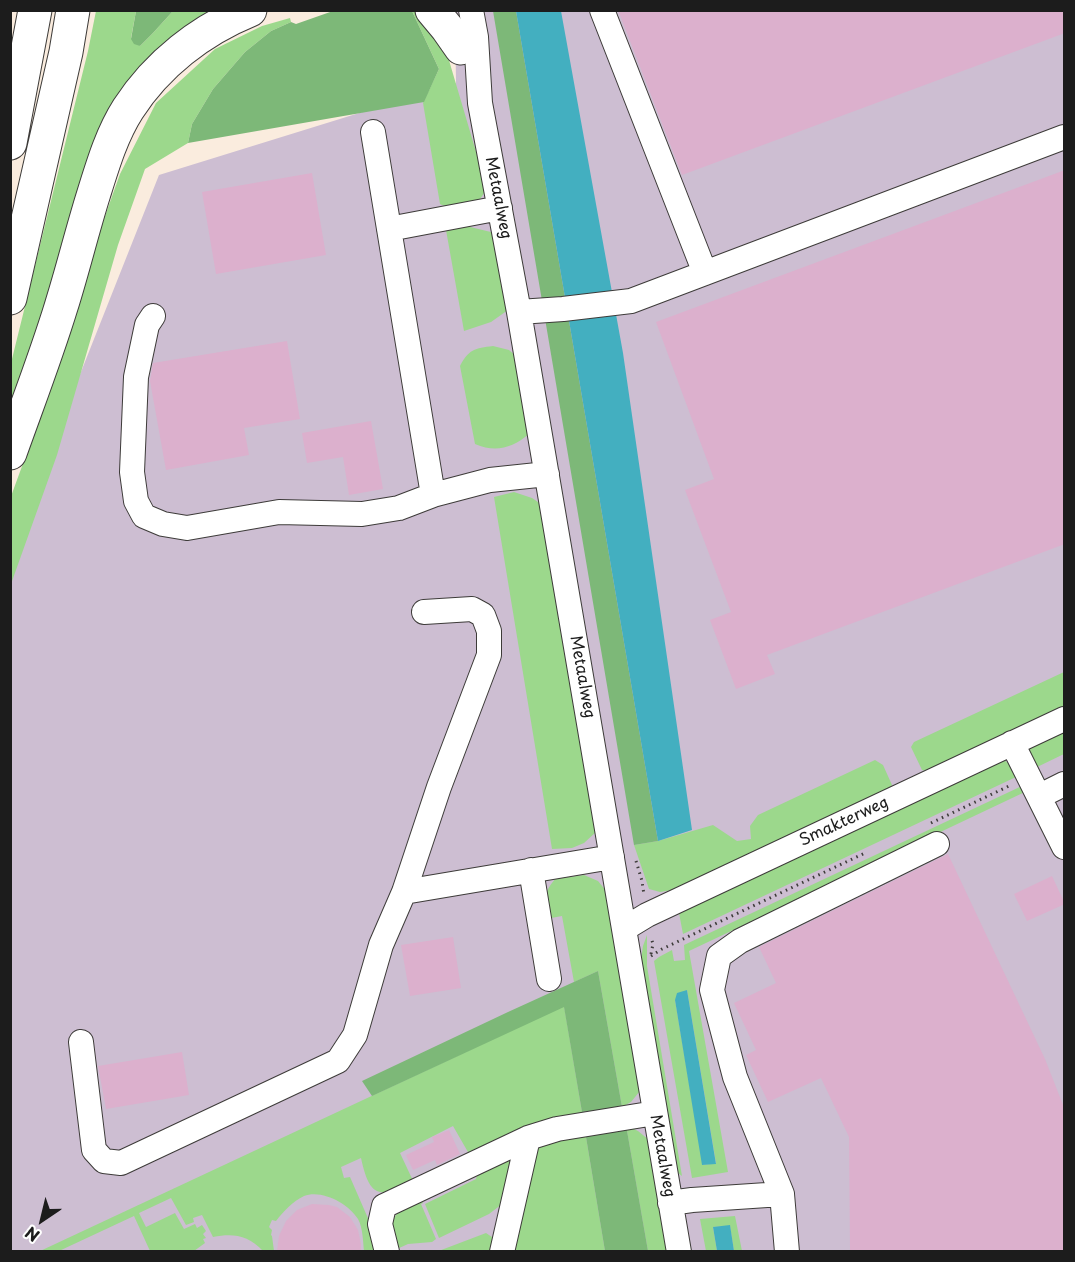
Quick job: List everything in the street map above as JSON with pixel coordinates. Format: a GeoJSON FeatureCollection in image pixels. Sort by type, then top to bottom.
{"type":"FeatureCollection","features":[{"type":"Feature","properties":{"kind":"highway"},"geometry":{"type":"LineString","coordinates":[[10,143],[35,10]]}},
{"type":"Feature","properties":{"kind":"highway"},"geometry":{"type":"LineString","coordinates":[[10,298],[74,10]]}},
{"type":"Feature","properties":{"kind":"highway"},"geometry":{"type":"LineString","coordinates":[[10,453],[61,308],[102,167],[113,138],[128,110],[147,84],[175,55],[206,32],[250,10]]}},
{"type":"Feature","properties":{"kind":"highway"},"geometry":{"type":"LineString","coordinates":[[432,10],[461,48]]}},
{"type":"Feature","properties":{"kind":"street","name":"Metaalweg"},"geometry":{"type":"LineString","coordinates":[[449,10],[480,103]]}},
{"type":"Feature","properties":{"kind":"street","name":"Metaalweg"},"geometry":{"type":"LineString","coordinates":[[471,10],[476,37],[480,103],[519,312],[679,1251]]}},
{"type":"Feature","properties":{"kind":"street"},"geometry":{"type":"LineString","coordinates":[[602,10],[705,273]]}},
{"type":"Feature","properties":{"kind":"street"},"geometry":{"type":"LineString","coordinates":[[373,132],[433,495]]}},
{"type":"Feature","properties":{"kind":"street"},"geometry":{"type":"LineString","coordinates":[[519,312],[631,301],[1065,137]]}},
{"type":"Feature","properties":{"kind":"street"},"geometry":{"type":"LineString","coordinates":[[389,229],[500,208]]}},
{"type":"Feature","properties":{"kind":"street"},"geometry":{"type":"LineString","coordinates":[[153,316],[147,325],[136,376],[132,472],[136,501],[144,516],[163,524],[187,528],[279,512],[362,514],[399,508],[433,495],[490,480],[547,474]]}},
{"type":"Feature","properties":{"kind":"street"},"geometry":{"type":"LineString","coordinates":[[81,1042],[94,1150],[104,1161],[121,1163],[338,1060],[355,1035],[381,945],[404,891],[439,787],[489,655],[489,631],[483,615],[472,609],[424,612]]}},
{"type":"Feature","properties":{"kind":"street","name":"Smakterweg"},"geometry":{"type":"LineString","coordinates":[[624,929],[658,910],[1065,719]]}},
{"type":"Feature","properties":{"kind":"street"},"geometry":{"type":"LineString","coordinates":[[1012,743],[1065,847]]}},
{"type":"Feature","properties":{"kind":"street"},"geometry":{"type":"LineString","coordinates":[[1035,786],[1065,784]]}},
{"type":"Feature","properties":{"kind":"street"},"geometry":{"type":"LineString","coordinates":[[787,1251],[782,1194],[735,1077],[712,990],[718,956],[740,941],[930,835]]}},
{"type":"Feature","properties":{"kind":"street"},"geometry":{"type":"LineString","coordinates":[[404,891],[612,857]]}},
{"type":"Feature","properties":{"kind":"street"},"geometry":{"type":"LineString","coordinates":[[531,870],[549,979]]}},
{"type":"Feature","properties":{"kind":"street"},"geometry":{"type":"LineString","coordinates":[[387,1251],[380,1224],[384,1206],[528,1138],[557,1129],[655,1113]]}},
{"type":"Feature","properties":{"kind":"street"},"geometry":{"type":"LineString","coordinates":[[502,1251],[528,1138]]}},
{"type":"Feature","properties":{"kind":"street"},"geometry":{"type":"LineString","coordinates":[[670,1203],[782,1194]]}},
{"type":"Feature","properties":{"kind":"path"},"geometry":{"type":"LineString","coordinates":[[930,835],[1035,786]]}},
{"type":"Feature","properties":{"kind":"path"},"geometry":{"type":"LineString","coordinates":[[651,956],[871,851]]}},
{"type":"Feature","properties":{"kind":"shaded area"},"geometry":{"type":"Polygon","coordinates":[[[455,11],[1064,11],[1064,1251],[11,1251],[10,551],[159,175],[456,83],[455,11]]]}},
{"type":"Feature","properties":{"kind":"green space"},"geometry":{"type":"Polygon","coordinates":[[[136,10],[173,11],[140,46],[134,44],[131,39],[136,10]]]}},
{"type":"Feature","properties":{"kind":"green space"},"geometry":{"type":"Polygon","coordinates":[[[96,11],[136,11],[131,38],[140,46],[173,11],[228,11],[157,61],[11,441],[11,363],[96,11]]]}},
{"type":"Feature","properties":{"kind":"green space"},"geometry":{"type":"Polygon","coordinates":[[[333,11],[412,11],[439,69],[424,102],[188,143],[192,124],[213,89],[245,52],[271,31],[291,22],[296,24],[333,11]]]}},
{"type":"Feature","properties":{"kind":"green space"},"geometry":{"type":"Polygon","coordinates":[[[412,11],[417,11],[443,40],[487,189],[474,204],[457,207],[440,204],[423,103],[439,69],[412,11]]]}},
{"type":"Feature","properties":{"kind":"green space"},"geometry":{"type":"Polygon","coordinates":[[[493,11],[516,11],[658,841],[634,845],[493,11]]]}},
{"type":"Feature","properties":{"kind":"green space"},"geometry":{"type":"Polygon","coordinates":[[[290,18],[291,22],[271,31],[245,52],[213,89],[192,124],[188,143],[145,169],[118,245],[57,455],[11,584],[10,499],[120,174],[156,103],[215,49],[262,26],[290,18]]]}},
{"type":"Feature","properties":{"kind":"green space"},"geometry":{"type":"Polygon","coordinates":[[[466,226],[495,233],[508,310],[491,322],[464,331],[446,230],[466,226]]]}},
{"type":"Feature","properties":{"kind":"green space"},"geometry":{"type":"Polygon","coordinates":[[[493,346],[509,350],[516,356],[529,434],[504,448],[490,448],[475,444],[460,366],[466,356],[473,351],[493,346]]]}},
{"type":"Feature","properties":{"kind":"green space"},"geometry":{"type":"Polygon","coordinates":[[[514,492],[532,498],[541,504],[596,832],[584,843],[572,848],[552,849],[494,497],[514,492]]]}},
{"type":"Feature","properties":{"kind":"green space"},"geometry":{"type":"Polygon","coordinates":[[[1064,672],[1064,710],[931,772],[922,770],[911,747],[914,742],[1064,672]]]}},
{"type":"Feature","properties":{"kind":"green space"},"geometry":{"type":"Polygon","coordinates":[[[1064,731],[1064,754],[1033,769],[1027,757],[1030,747],[1064,731]]]}},
{"type":"Feature","properties":{"kind":"green space"},"geometry":{"type":"Polygon","coordinates":[[[875,760],[883,765],[892,785],[884,794],[679,889],[660,892],[649,889],[634,845],[658,841],[713,825],[737,841],[751,839],[750,826],[758,815],[875,760]]]}},
{"type":"Feature","properties":{"kind":"green space"},"geometry":{"type":"Polygon","coordinates":[[[1004,760],[1011,765],[1016,777],[683,934],[679,913],[1004,760]]]}},
{"type":"Feature","properties":{"kind":"green space"},"geometry":{"type":"Polygon","coordinates":[[[1024,785],[1027,791],[689,951],[728,1172],[692,1178],[654,961],[672,950],[674,961],[685,960],[684,945],[1024,785]],[[687,990],[675,1000],[703,1165],[716,1163],[687,990]]]}},
{"type":"Feature","properties":{"kind":"green space"},"geometry":{"type":"Polygon","coordinates":[[[584,875],[598,881],[607,892],[644,1086],[631,1102],[622,1107],[598,971],[574,982],[562,916],[546,919],[546,894],[555,879],[584,875]]]}},
{"type":"Feature","properties":{"kind":"green space"},"geometry":{"type":"Polygon","coordinates":[[[647,935],[647,966],[682,1176],[674,1170],[641,960],[647,935]]]}},
{"type":"Feature","properties":{"kind":"green space"},"geometry":{"type":"Polygon","coordinates":[[[598,971],[622,1107],[582,1112],[564,1007],[372,1096],[362,1081],[508,1012],[598,971]]]}},
{"type":"Feature","properties":{"kind":"green space"},"geometry":{"type":"Polygon","coordinates":[[[564,1006],[582,1112],[551,1122],[472,1159],[453,1126],[400,1153],[415,1185],[393,1192],[384,1193],[373,1188],[364,1171],[361,1158],[341,1167],[344,1178],[350,1177],[380,1251],[364,1251],[360,1223],[354,1213],[342,1203],[327,1196],[311,1194],[296,1201],[276,1221],[272,1220],[269,1227],[272,1230],[274,1251],[263,1251],[240,1236],[213,1237],[202,1215],[193,1218],[194,1222],[186,1225],[171,1198],[139,1213],[146,1227],[175,1213],[184,1229],[195,1224],[197,1228],[202,1225],[206,1231],[203,1234],[206,1238],[203,1239],[205,1243],[194,1251],[150,1251],[134,1216],[59,1251],[38,1252],[564,1006]]]}},
{"type":"Feature","properties":{"kind":"green space"},"geometry":{"type":"Polygon","coordinates":[[[626,1125],[654,1144],[671,1251],[648,1251],[626,1125]]]}},
{"type":"Feature","properties":{"kind":"green space"},"geometry":{"type":"Polygon","coordinates":[[[626,1125],[648,1251],[605,1251],[585,1131],[626,1125]]]}},
{"type":"Feature","properties":{"kind":"green space"},"geometry":{"type":"Polygon","coordinates":[[[585,1131],[605,1251],[510,1252],[533,1155],[541,1145],[585,1131]]]}},
{"type":"Feature","properties":{"kind":"green space"},"geometry":{"type":"Polygon","coordinates":[[[510,1156],[516,1165],[510,1198],[489,1214],[439,1238],[425,1204],[476,1179],[478,1171],[510,1156]]]}},
{"type":"Feature","properties":{"kind":"green space"},"geometry":{"type":"Polygon","coordinates":[[[419,1195],[436,1239],[432,1242],[408,1244],[397,1249],[392,1230],[394,1217],[419,1195]]]}},
{"type":"Feature","properties":{"kind":"green space"},"geometry":{"type":"Polygon","coordinates":[[[735,1216],[742,1251],[734,1251],[730,1226],[713,1227],[717,1251],[706,1251],[700,1219],[735,1216]]]}},
{"type":"Feature","properties":{"kind":"green space"},"geometry":{"type":"Polygon","coordinates":[[[486,1233],[501,1243],[499,1251],[436,1252],[486,1233]]]}},
{"type":"Feature","properties":{"kind":"water"},"geometry":{"type":"Polygon","coordinates":[[[516,11],[561,11],[623,353],[692,830],[658,841],[516,11]]]}},
{"type":"Feature","properties":{"kind":"water"},"geometry":{"type":"Polygon","coordinates":[[[687,990],[716,1164],[702,1165],[675,1000],[677,993],[687,990]]]}},
{"type":"Feature","properties":{"kind":"water"},"geometry":{"type":"Polygon","coordinates":[[[730,1225],[734,1251],[717,1251],[713,1227],[730,1225]]]}},
{"type":"Feature","properties":{"kind":"building"},"geometry":{"type":"Polygon","coordinates":[[[618,10],[1065,10],[1065,33],[682,175],[618,10]]]}},
{"type":"Feature","properties":{"kind":"building"},"geometry":{"type":"Polygon","coordinates":[[[1065,170],[1065,544],[767,655],[775,674],[736,689],[710,620],[731,612],[685,490],[714,479],[656,322],[1065,170]]]}},
{"type":"Feature","properties":{"kind":"building"},"geometry":{"type":"Polygon","coordinates":[[[312,173],[326,255],[216,274],[202,192],[312,173]]]}},
{"type":"Feature","properties":{"kind":"building"},"geometry":{"type":"Polygon","coordinates":[[[287,341],[300,419],[244,428],[249,455],[166,470],[150,381],[153,363],[287,341]]]}},
{"type":"Feature","properties":{"kind":"building"},"geometry":{"type":"Polygon","coordinates":[[[371,421],[383,489],[349,495],[343,457],[307,463],[302,433],[371,421]]]}},
{"type":"Feature","properties":{"kind":"building"},"geometry":{"type":"Polygon","coordinates":[[[948,854],[1045,1059],[1065,1110],[1065,1251],[850,1251],[849,1137],[821,1078],[768,1102],[746,1055],[756,1050],[734,1003],[776,983],[759,947],[948,854]]]}},
{"type":"Feature","properties":{"kind":"building"},"geometry":{"type":"Polygon","coordinates":[[[1052,876],[1065,904],[1027,921],[1014,894],[1052,876]]]}},
{"type":"Feature","properties":{"kind":"building"},"geometry":{"type":"Polygon","coordinates":[[[453,937],[461,988],[410,996],[401,945],[453,937]]]}},
{"type":"Feature","properties":{"kind":"building"},"geometry":{"type":"Polygon","coordinates":[[[182,1052],[189,1095],[106,1109],[98,1066],[182,1052]]]}},
{"type":"Feature","properties":{"kind":"building"},"geometry":{"type":"Polygon","coordinates":[[[449,1130],[460,1154],[437,1165],[435,1160],[413,1170],[406,1155],[434,1142],[432,1137],[449,1130]]]}},
{"type":"Feature","properties":{"kind":"building"},"geometry":{"type":"Polygon","coordinates":[[[312,1204],[337,1207],[350,1217],[358,1230],[361,1251],[277,1251],[279,1236],[286,1221],[297,1210],[312,1204]]]}}]}
